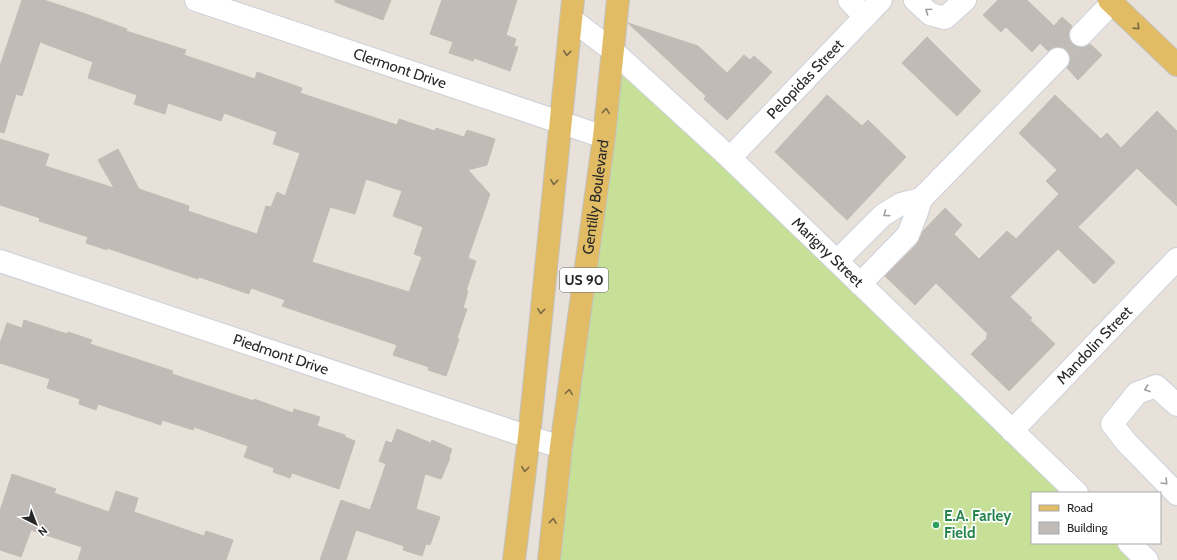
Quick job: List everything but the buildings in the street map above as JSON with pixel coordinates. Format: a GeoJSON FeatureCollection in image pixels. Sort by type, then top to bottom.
{"type":"FeatureCollection","features":[{"type":"Feature","properties":{"kind":"main road","name":"Gentilly Boulevard"},"geometry":{"type":"LineString","coordinates":[[549,560],[561,446],[604,137],[618,0]]}},
{"type":"Feature","properties":{"kind":"main road"},"geometry":{"type":"LineString","coordinates":[[1110,2],[1177,65]]}},
{"type":"Feature","properties":{"kind":"main road","name":"US 90"},"geometry":{"type":"LineString","coordinates":[[514,560],[529,437],[572,10]]}},
{"type":"Feature","properties":{"kind":"street","name":"Clermont Drive"},"geometry":{"type":"LineString","coordinates":[[196,0],[604,137]]}},
{"type":"Feature","properties":{"kind":"street"},"geometry":{"type":"LineString","coordinates":[[849,0],[865,17]]}},
{"type":"Feature","properties":{"kind":"street","name":"Pelopidas Street"},"geometry":{"type":"LineString","coordinates":[[730,158],[882,0]]}},
{"type":"Feature","properties":{"kind":"street"},"geometry":{"type":"LineString","coordinates":[[915,0],[930,14],[945,18],[965,0]]}},
{"type":"Feature","properties":{"kind":"street"},"geometry":{"type":"LineString","coordinates":[[1082,35],[1110,2]]}},
{"type":"Feature","properties":{"kind":"street","name":"Marigny Street"},"geometry":{"type":"LineString","coordinates":[[572,10],[612,50],[730,158],[1076,492]]}},
{"type":"Feature","properties":{"kind":"street"},"geometry":{"type":"LineString","coordinates":[[860,284],[908,235],[921,199],[1058,59]]}},
{"type":"Feature","properties":{"kind":"street"},"geometry":{"type":"LineString","coordinates":[[837,261],[883,215],[901,204],[921,199]]}},
{"type":"Feature","properties":{"kind":"street","name":"Mandolin Street"},"geometry":{"type":"LineString","coordinates":[[1012,430],[1177,259]]}},
{"type":"Feature","properties":{"kind":"street","name":"Piedmont Drive"},"geometry":{"type":"LineString","coordinates":[[0,261],[529,437],[561,446]]}},
{"type":"Feature","properties":{"kind":"street"},"geometry":{"type":"LineString","coordinates":[[1177,406],[1156,386],[1137,392],[1112,424],[1126,442],[1177,494]]}},
{"type":"Feature","properties":{"kind":"street"},"geometry":{"type":"LineString","coordinates":[[1130,544],[1147,560]]}},
{"type":"Feature","properties":{"kind":"green space"},"geometry":{"type":"Polygon","coordinates":[[[612,50],[1076,492],[1031,492],[1031,544],[1130,544],[1147,560],[549,560],[612,50]]]}},
{"type":"Feature","properties":{"kind":"tunnel"},"geometry":{"type":"LineString","coordinates":[[1058,59],[1081,35]]}},
{"type":"Feature","properties":{"kind":"place","name":"E.A. Farley Field"},"geometry":{"type":"Point","coordinates":[936,525]}}]}
